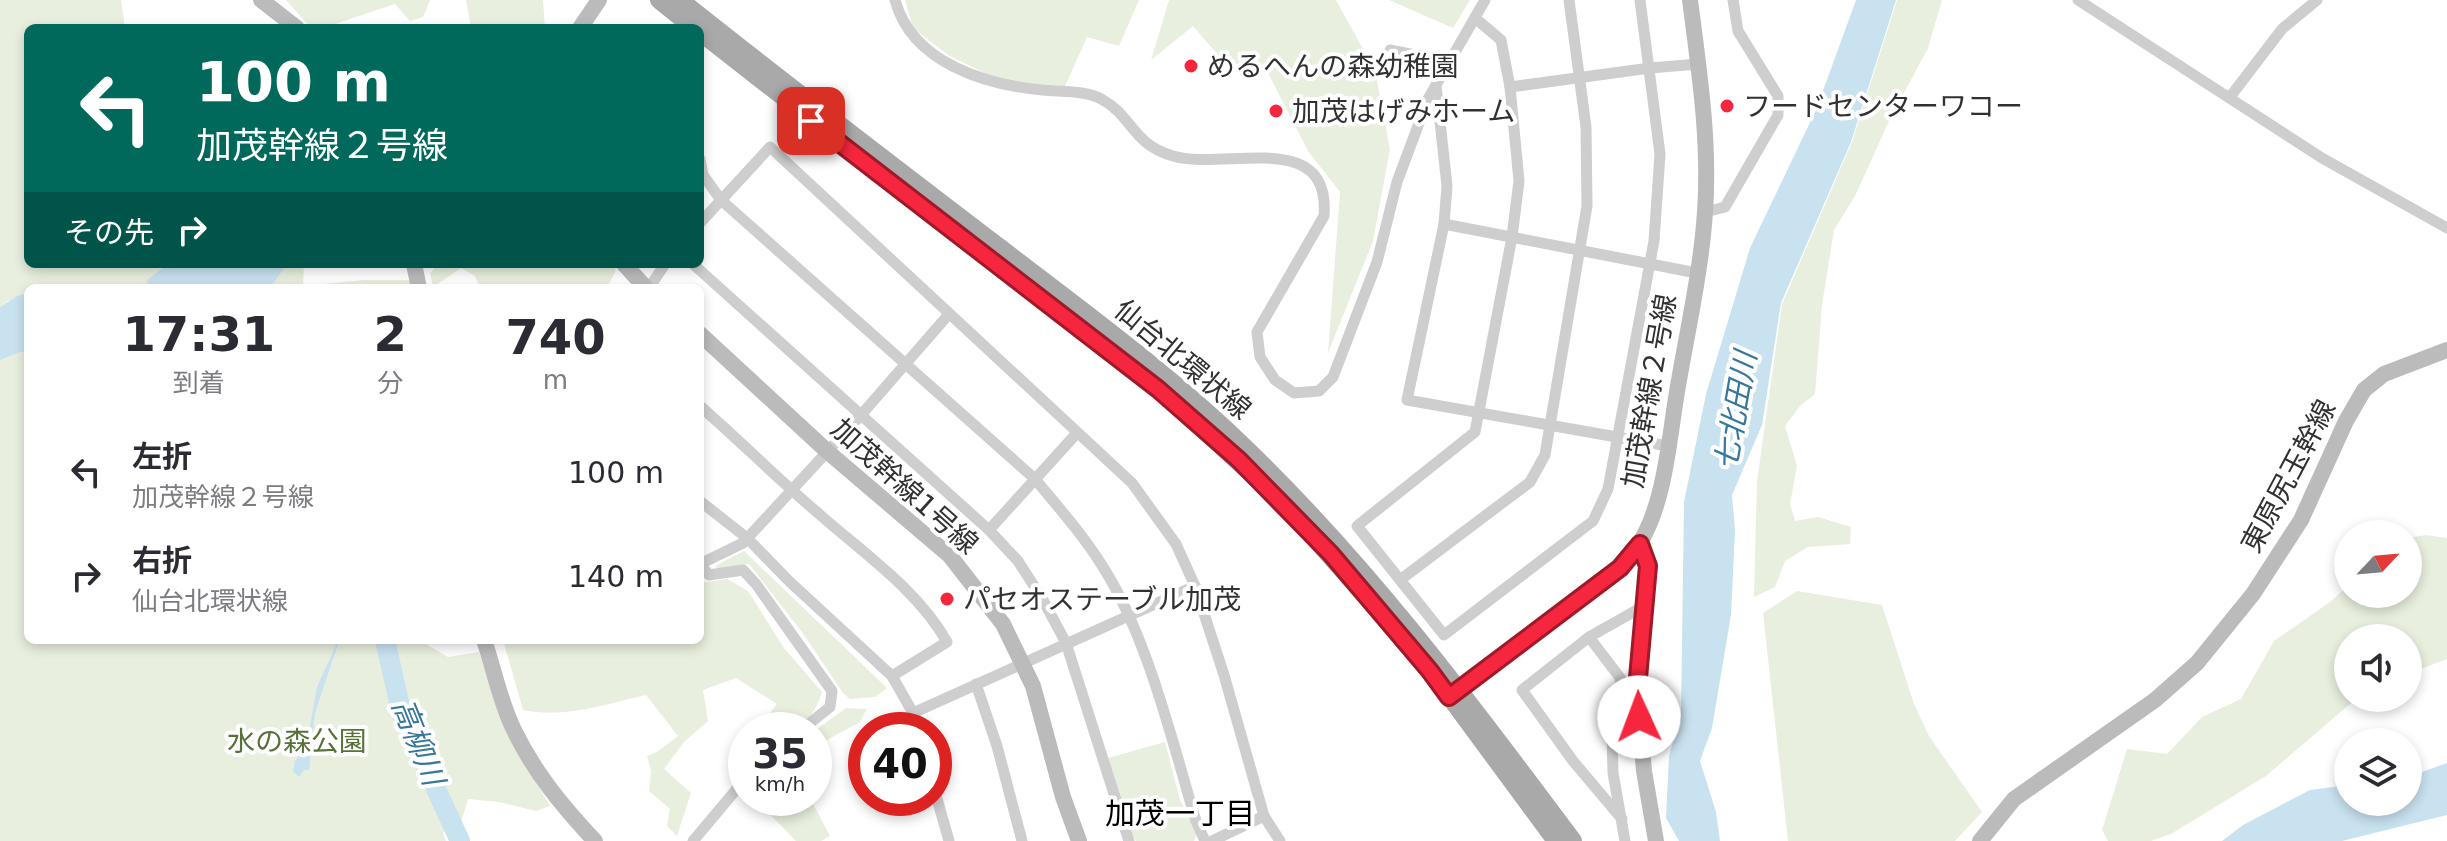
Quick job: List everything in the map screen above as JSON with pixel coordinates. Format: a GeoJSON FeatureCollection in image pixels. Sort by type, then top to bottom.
{"type":"FeatureCollection","features":[{"type":"Feature","properties":{"kind":"main road"},"geometry":{"type":"LineString","coordinates":[[659,0],[689,24]]}},
{"type":"Feature","properties":{"kind":"main road","name":"仙台北環状線"},"geometry":{"type":"LineString","coordinates":[[680,0],[1051,287],[1170,381],[1234,437],[1340,544],[1573,841]]}},
{"type":"Feature","properties":{"kind":"main road","name":"仙台北環状線"},"geometry":{"type":"LineString","coordinates":[[704,35],[1158,389],[1239,460],[1331,554],[1430,671],[1454,693],[1556,841]]}},
{"type":"Feature","properties":{"kind":"street"},"geometry":{"type":"LineString","coordinates":[[261,0],[292,24]]}},
{"type":"Feature","properties":{"kind":"street"},"geometry":{"type":"LineString","coordinates":[[583,24],[599,0]]}},
{"type":"Feature","properties":{"kind":"street"},"geometry":{"type":"LineString","coordinates":[[895,0],[916,39],[954,66],[987,82],[1094,96],[1111,105],[1149,146],[1177,158],[1285,158],[1303,165],[1317,177],[1325,197],[1324,216],[1257,332],[1260,357],[1275,380],[1294,393],[1319,391],[1333,377],[1377,262],[1397,182],[1428,99],[1485,0]]}},
{"type":"Feature","properties":{"kind":"street"},"geometry":{"type":"LineString","coordinates":[[1400,580],[1530,482],[1545,455],[1587,206],[1588,167],[1569,0]]}},
{"type":"Feature","properties":{"kind":"street"},"geometry":{"type":"LineString","coordinates":[[1475,18],[1501,40],[1510,87],[1519,181],[1512,237],[1475,432],[1469,440],[1357,526],[1444,635],[1593,521],[1608,489],[1654,241],[1660,154],[1640,0]]}},
{"type":"Feature","properties":{"kind":"street","name":"加茂幹線２号線"},"geometry":{"type":"LineString","coordinates":[[1454,693],[1620,568],[1640,544],[1650,522],[1668,446],[1705,212],[1706,155],[1690,0]]}},
{"type":"Feature","properties":{"kind":"street"},"geometry":{"type":"LineString","coordinates":[[1705,212],[1725,207],[1778,115],[1778,96],[1738,31],[1733,0]]}},
{"type":"Feature","properties":{"kind":"street"},"geometry":{"type":"LineString","coordinates":[[2230,97],[2282,29],[2317,0]]}},
{"type":"Feature","properties":{"kind":"street"},"geometry":{"type":"LineString","coordinates":[[2084,2],[2322,158],[2447,228]]}},
{"type":"Feature","properties":{"kind":"street"},"geometry":{"type":"LineString","coordinates":[[1390,50],[1449,62]]}},
{"type":"Feature","properties":{"kind":"street"},"geometry":{"type":"LineString","coordinates":[[1510,87],[1698,64]]}},
{"type":"Feature","properties":{"kind":"street"},"geometry":{"type":"LineString","coordinates":[[1436,85],[1447,186],[1444,224],[1407,400],[1668,446]]}},
{"type":"Feature","properties":{"kind":"street"},"geometry":{"type":"LineString","coordinates":[[704,219],[770,147],[1132,483],[1156,512],[1176,544],[1195,586],[1264,816],[1280,841]]}},
{"type":"Feature","properties":{"kind":"street"},"geometry":{"type":"LineString","coordinates":[[704,176],[721,200],[1035,479],[1075,527],[1104,569],[1128,614],[1205,841]]}},
{"type":"Feature","properties":{"kind":"street"},"geometry":{"type":"LineString","coordinates":[[1444,224],[1697,273]]}},
{"type":"Feature","properties":{"kind":"street"},"geometry":{"type":"LineString","coordinates":[[628,268],[643,284]]}},
{"type":"Feature","properties":{"kind":"street"},"geometry":{"type":"LineString","coordinates":[[697,268],[989,530],[1018,561],[1066,643],[1129,841]]}},
{"type":"Feature","properties":{"kind":"street"},"geometry":{"type":"LineString","coordinates":[[704,562],[743,543],[949,314]]}},
{"type":"Feature","properties":{"kind":"street","name":"加茂幹線1号線"},"geometry":{"type":"LineString","coordinates":[[704,338],[828,452],[950,556],[1003,624],[1033,686],[1063,797],[1079,841]]}},
{"type":"Feature","properties":{"kind":"street","name":"東原尻玉幹線"},"geometry":{"type":"LineString","coordinates":[[1980,841],[2014,799],[2155,700],[2197,663],[2253,594],[2301,520],[2346,421],[2364,390],[2384,374],[2447,350]]}},
{"type":"Feature","properties":{"kind":"street"},"geometry":{"type":"LineString","coordinates":[[704,410],[895,580],[935,621],[947,642],[892,676]]}},
{"type":"Feature","properties":{"kind":"street"},"geometry":{"type":"LineString","coordinates":[[989,530],[1077,433]]}},
{"type":"Feature","properties":{"kind":"street"},"geometry":{"type":"LineString","coordinates":[[704,504],[747,538],[892,676],[912,712]]}},
{"type":"Feature","properties":{"kind":"street"},"geometry":{"type":"LineString","coordinates":[[1640,544],[1648,566],[1637,689],[1644,771],[1656,841]]}},
{"type":"Feature","properties":{"kind":"street"},"geometry":{"type":"LineString","coordinates":[[704,569],[709,575],[743,570],[756,584],[832,691],[830,707],[824,712]]}},
{"type":"Feature","properties":{"kind":"street"},"geometry":{"type":"LineString","coordinates":[[915,712],[1195,586]]}},
{"type":"Feature","properties":{"kind":"street"},"geometry":{"type":"LineString","coordinates":[[1622,819],[1573,761],[1522,690],[1589,637],[1644,606]]}},
{"type":"Feature","properties":{"kind":"street"},"geometry":{"type":"LineString","coordinates":[[1589,637],[1621,679],[1612,733],[1613,773],[1625,841]]}},
{"type":"Feature","properties":{"kind":"street"},"geometry":{"type":"LineString","coordinates":[[485,644],[512,727],[533,765],[564,808],[595,841]]}},
{"type":"Feature","properties":{"kind":"street"},"geometry":{"type":"LineString","coordinates":[[976,684],[997,746],[1022,841]]}},
{"type":"Feature","properties":{"kind":"street"},"geometry":{"type":"LineString","coordinates":[[693,841],[728,799]]}},
{"type":"Feature","properties":{"kind":"street"},"geometry":{"type":"LineString","coordinates":[[942,816],[949,841]]}},
{"type":"Feature","properties":{"kind":"street"},"geometry":{"type":"LineString","coordinates":[[1212,841],[1264,816]]}},
{"type":"Feature","properties":{"kind":"green space"},"geometry":{"type":"Polygon","coordinates":[[[0,0],[121,0],[124,24],[24,24],[24,268],[304,268],[303,284],[24,284],[24,294],[0,307],[0,0]]]}},
{"type":"Feature","properties":{"kind":"green space"},"geometry":{"type":"Polygon","coordinates":[[[286,0],[430,0],[423,17],[410,21],[395,4],[335,24],[307,24],[286,0]]]}},
{"type":"Feature","properties":{"kind":"green space"},"geometry":{"type":"Polygon","coordinates":[[[466,0],[543,0],[545,24],[470,24],[466,0]]]}},
{"type":"Feature","properties":{"kind":"green space"},"geometry":{"type":"Polygon","coordinates":[[[905,0],[1139,0],[1119,46],[1087,37],[1065,86],[1001,81],[948,55],[913,28],[905,0]]]}},
{"type":"Feature","properties":{"kind":"green space"},"geometry":{"type":"Polygon","coordinates":[[[1169,0],[1336,0],[1375,71],[1390,149],[1373,241],[1328,353],[1340,192],[1308,151],[1267,71],[1223,61],[1193,26],[1151,60],[1169,0]]]}},
{"type":"Feature","properties":{"kind":"green space"},"geometry":{"type":"Polygon","coordinates":[[[1389,0],[1470,0],[1453,28],[1389,0]]]}},
{"type":"Feature","properties":{"kind":"green space"},"geometry":{"type":"Polygon","coordinates":[[[1897,0],[1942,0],[1928,48],[1890,119],[1855,196],[1834,230],[1822,305],[1815,394],[1800,406],[1785,426],[1797,466],[1790,504],[1795,521],[1818,517],[1851,527],[1850,544],[1808,547],[1785,561],[1775,587],[1754,597],[1757,481],[1782,304],[1852,142],[1897,0]]]}},
{"type":"Feature","properties":{"kind":"green space"},"geometry":{"type":"Polygon","coordinates":[[[435,268],[461,268],[437,284],[432,284],[430,273],[435,268]]]}},
{"type":"Feature","properties":{"kind":"green space"},"geometry":{"type":"Polygon","coordinates":[[[461,268],[616,270],[609,284],[478,284],[475,276],[461,268]]]}},
{"type":"Feature","properties":{"kind":"green space"},"geometry":{"type":"Polygon","coordinates":[[[364,280],[411,280],[412,284],[323,284],[364,280]]]}},
{"type":"Feature","properties":{"kind":"green space","name":"水の森公園"},"geometry":{"type":"Polygon","coordinates":[[[24,307],[24,644],[426,644],[448,657],[479,652],[507,732],[550,806],[536,811],[499,802],[468,799],[462,819],[443,833],[446,841],[0,841],[0,310],[24,307]]]}},
{"type":"Feature","properties":{"kind":"green space"},"geometry":{"type":"Polygon","coordinates":[[[2422,536],[2447,538],[2447,659],[2422,669],[2422,624],[2334,624],[2334,712],[2341,712],[2266,776],[2171,834],[2151,841],[2108,841],[2102,830],[2127,749],[2167,754],[2202,717],[2241,699],[2274,641],[2334,598],[2334,608],[2422,608],[2422,536]]]}},
{"type":"Feature","properties":{"kind":"green space"},"geometry":{"type":"Polygon","coordinates":[[[744,551],[887,688],[875,697],[850,699],[843,693],[802,632],[749,564],[718,570],[715,566],[744,551]]]}},
{"type":"Feature","properties":{"kind":"green space"},"geometry":{"type":"Polygon","coordinates":[[[727,579],[748,591],[784,648],[822,692],[813,712],[771,712],[777,704],[736,678],[703,690],[708,721],[684,742],[664,769],[691,793],[677,836],[667,826],[670,809],[649,791],[651,771],[647,756],[678,736],[646,695],[570,712],[523,710],[504,644],[704,644],[704,582],[727,579]]]}},
{"type":"Feature","properties":{"kind":"green space"},"geometry":{"type":"Polygon","coordinates":[[[1797,591],[1882,605],[1914,704],[1929,736],[1982,812],[1955,841],[1788,841],[1763,613],[1797,591]]]}},
{"type":"Feature","properties":{"kind":"green space"},"geometry":{"type":"Polygon","coordinates":[[[846,708],[867,709],[865,712],[848,712],[848,729],[832,737],[832,718],[846,708]]]}},
{"type":"Feature","properties":{"kind":"green space"},"geometry":{"type":"Polygon","coordinates":[[[1165,742],[1180,800],[1197,834],[1194,841],[1136,841],[1108,758],[1165,742]]]}},
{"type":"Feature","properties":{"kind":"green space"},"geometry":{"type":"Polygon","coordinates":[[[772,816],[819,816],[830,836],[821,841],[796,841],[772,816]]]}},
{"type":"Feature","properties":{"kind":"water","name":"七北田川"},"geometry":{"type":"Polygon","coordinates":[[[1856,0],[1896,0],[1851,142],[1781,303],[1762,425],[1732,495],[1735,530],[1731,615],[1712,728],[1700,761],[1716,812],[1720,841],[1679,841],[1666,818],[1669,756],[1681,714],[1684,502],[1706,394],[1750,248],[1816,110],[1856,0]]]}},
{"type":"Feature","properties":{"kind":"water"},"geometry":{"type":"Polygon","coordinates":[[[163,268],[284,268],[273,284],[146,284],[147,280],[163,268]]]}},
{"type":"Feature","properties":{"kind":"water"},"geometry":{"type":"Polygon","coordinates":[[[24,294],[24,352],[0,360],[0,307],[24,294]]]}},
{"type":"Feature","properties":{"kind":"water"},"geometry":{"type":"Polygon","coordinates":[[[336,645],[315,713],[309,770],[304,770],[299,777],[293,771],[295,761],[306,747],[317,687],[336,645]]]}},
{"type":"Feature","properties":{"kind":"water"},"geometry":{"type":"Polygon","coordinates":[[[2447,763],[2447,815],[2342,841],[2222,841],[2243,825],[2310,790],[2334,787],[2334,816],[2422,816],[2422,772],[2447,763]]]}},
{"type":"Feature","properties":{"kind":"waterway","name":"高柳川"},"geometry":{"type":"LineString","coordinates":[[386,644],[402,715],[460,841]]}},
{"type":"Feature","properties":{"kind":"place","name":"めるへんの森幼稚園"},"geometry":{"type":"Point","coordinates":[1191,66]}},
{"type":"Feature","properties":{"kind":"place","name":"フードセンターワコー"},"geometry":{"type":"Point","coordinates":[1727,106]}},
{"type":"Feature","properties":{"kind":"place","name":"加茂はげみホーム"},"geometry":{"type":"Point","coordinates":[1276,111]}},
{"type":"Feature","properties":{"kind":"place","name":"パセオステーブル加茂"},"geometry":{"type":"Point","coordinates":[947,599]}},
{"type":"Feature","properties":{"kind":"district","name":"加茂一丁目"},"geometry":{"type":"Point","coordinates":[1180,814]}},
{"type":"Feature","properties":{"kind":"route"},"geometry":{"type":"LineString","coordinates":[[811,121],[1100,343],[1239,460],[1331,554],[1449,697],[1620,568],[1640,544],[1648,566],[1637,689],[1639,717]]}}]}
